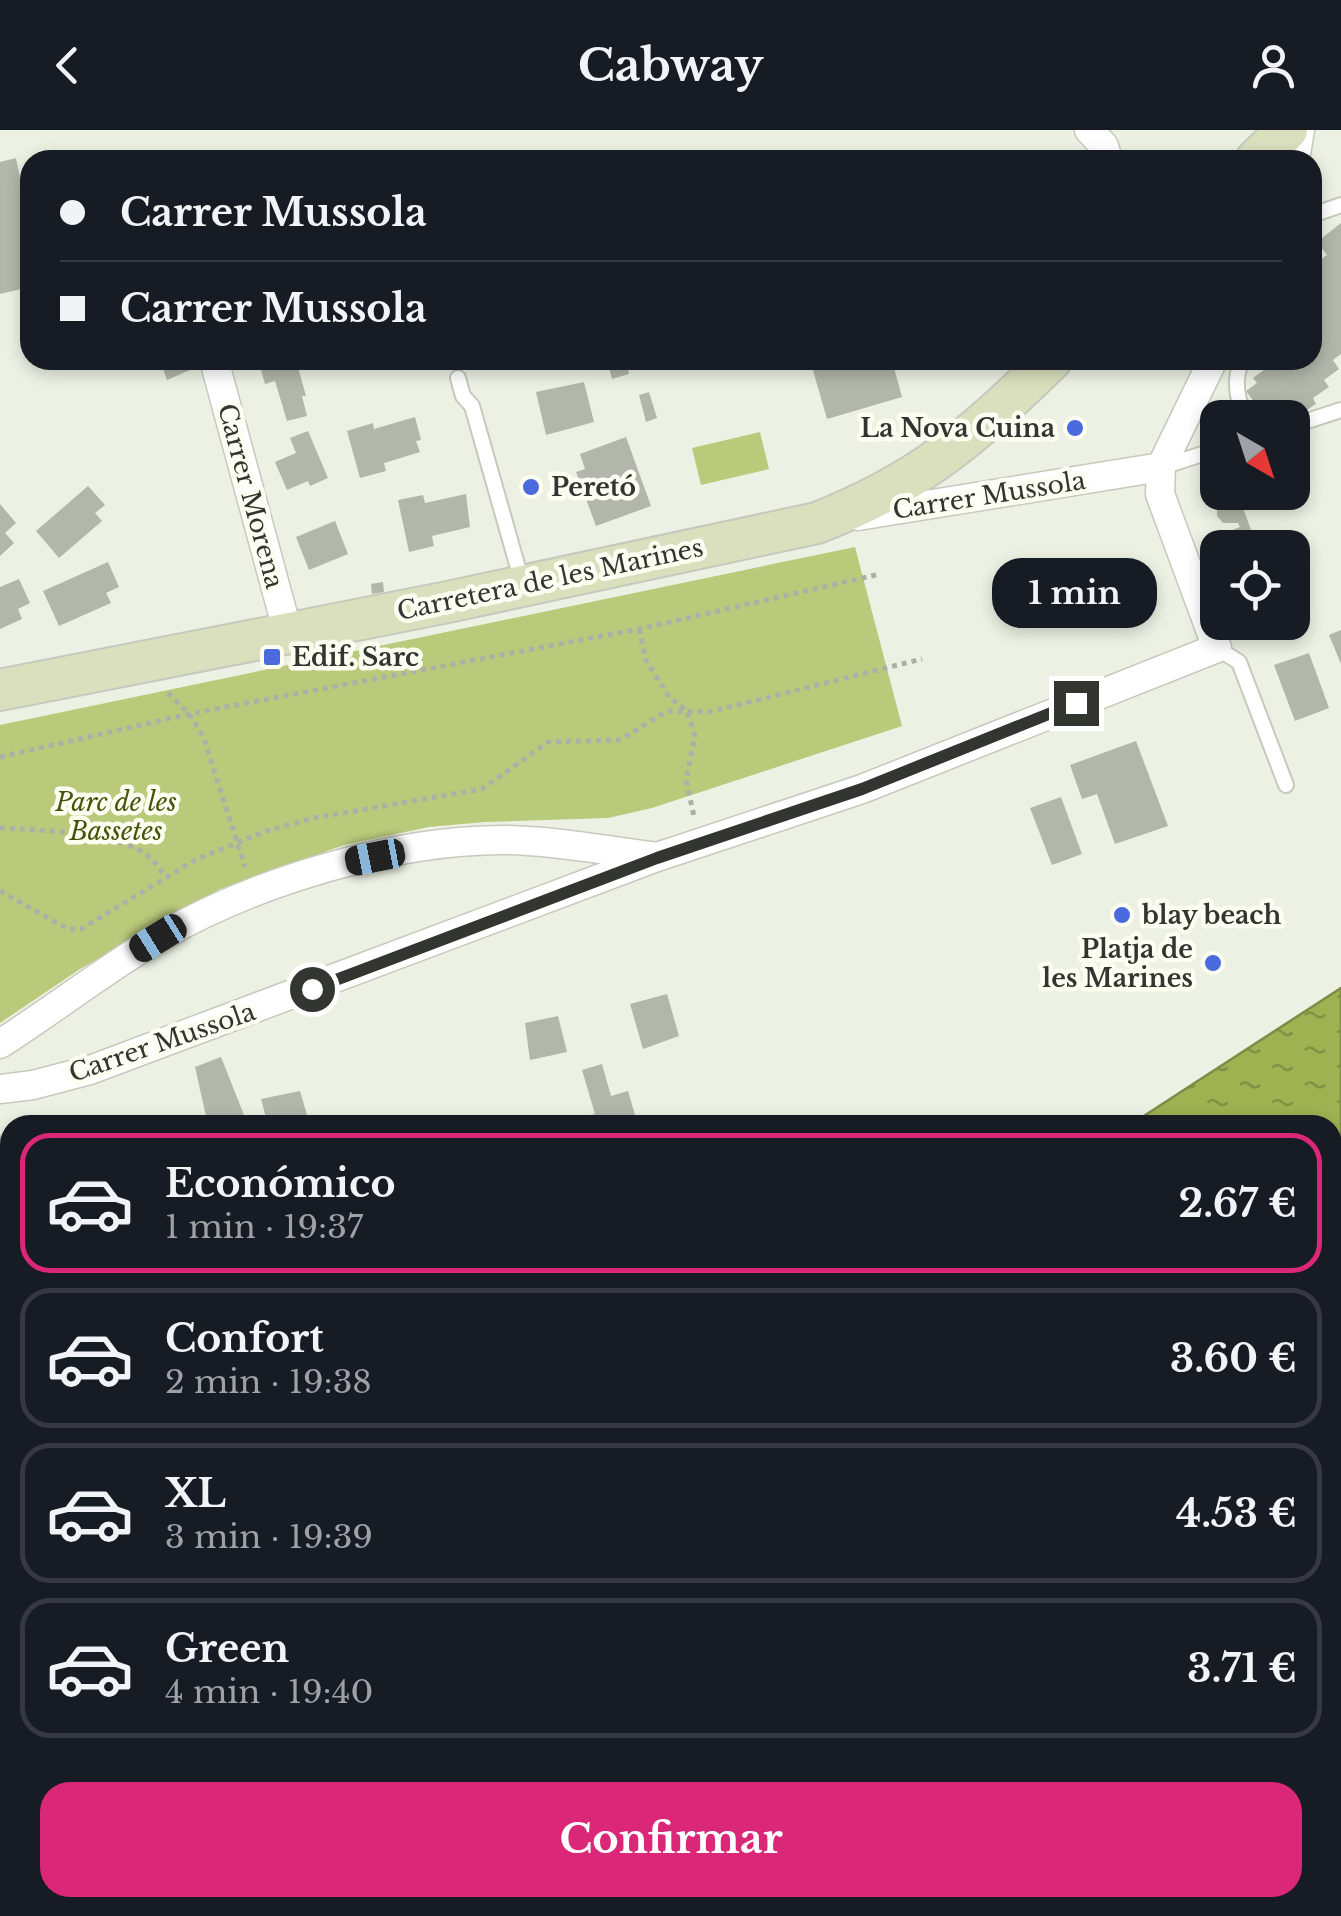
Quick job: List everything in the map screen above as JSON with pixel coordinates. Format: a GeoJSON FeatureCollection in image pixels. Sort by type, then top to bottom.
{"type":"FeatureCollection","features":[{"type":"Feature","properties":{"kind":"main road"},"geometry":{"type":"LineString","coordinates":[[1266,150],[1287,130]]}},
{"type":"Feature","properties":{"kind":"main road","name":"Carretera de les Marines"},"geometry":{"type":"LineString","coordinates":[[0,690],[817,523],[872,501],[912,479],[959,446],[1040,370]]}},
{"type":"Feature","properties":{"kind":"street"},"geometry":{"type":"LineString","coordinates":[[1089,130],[1105,150]]}},
{"type":"Feature","properties":{"kind":"street","name":"Carrer Morena"},"geometry":{"type":"LineString","coordinates":[[217,370],[288,633]]}},
{"type":"Feature","properties":{"kind":"street"},"geometry":{"type":"LineString","coordinates":[[1208,370],[1161,467],[1160,494],[1217,648]]}},
{"type":"Feature","properties":{"kind":"street","name":"Carrer Mussola"},"geometry":{"type":"LineString","coordinates":[[817,523],[1161,467]]}},
{"type":"Feature","properties":{"kind":"street","name":"Carrer Mussola"},"geometry":{"type":"LineString","coordinates":[[0,1089],[90,1070],[657,858],[862,789],[1217,648]]}},
{"type":"Feature","properties":{"kind":"street","name":"Carrer Mussola"},"geometry":{"type":"LineString","coordinates":[[0,1044],[189,921],[340,864],[438,846],[505,840],[657,858]]}},
{"type":"Feature","properties":{"kind":"lane"},"geometry":{"type":"LineString","coordinates":[[1238,370],[1238,400]]}},
{"type":"Feature","properties":{"kind":"lane"},"geometry":{"type":"LineString","coordinates":[[458,378],[472,406],[523,586]]}},
{"type":"Feature","properties":{"kind":"lane"},"geometry":{"type":"LineString","coordinates":[[1310,420],[1341,410]]}},
{"type":"Feature","properties":{"kind":"lane"},"geometry":{"type":"LineString","coordinates":[[1161,467],[1200,455]]}},
{"type":"Feature","properties":{"kind":"lane"},"geometry":{"type":"LineString","coordinates":[[1217,648],[1240,662],[1286,785]]}},
{"type":"Feature","properties":{"kind":"path"},"geometry":{"type":"LineString","coordinates":[[0,758],[189,714],[638,629],[880,574]]}},
{"type":"Feature","properties":{"kind":"path"},"geometry":{"type":"LineString","coordinates":[[638,629],[646,660],[669,697],[687,712],[695,736],[686,780],[699,844]]}},
{"type":"Feature","properties":{"kind":"path"},"geometry":{"type":"LineString","coordinates":[[158,659],[170,698],[189,714],[203,736],[253,894]]}},
{"type":"Feature","properties":{"kind":"path"},"geometry":{"type":"LineString","coordinates":[[0,890],[74,930],[81,929],[197,859],[236,843],[314,818],[482,789],[548,742],[620,740],[667,711],[709,712],[922,659]]}},
{"type":"Feature","properties":{"kind":"path"},"geometry":{"type":"LineString","coordinates":[[0,828],[80,836],[130,847],[152,860],[166,877]]}},
{"type":"Feature","properties":{"kind":"green space"},"geometry":{"type":"Polygon","coordinates":[[[760,432],[769,469],[701,485],[692,448],[760,432]]]}},
{"type":"Feature","properties":{"kind":"green space","name":"Parc de les Bassetes"},"geometry":{"type":"Polygon","coordinates":[[[855,547],[902,726],[652,808],[608,818],[429,827],[344,845],[220,889],[80,969],[0,1023],[0,725],[855,547]]]}},
{"type":"Feature","properties":{"kind":"water"},"geometry":{"type":"Polygon","coordinates":[[[1341,988],[1341,1115],[1145,1115],[1341,988]]]}},
{"type":"Feature","properties":{"kind":"building"},"geometry":{"type":"Polygon","coordinates":[[[16,158],[20,177],[20,289],[0,294],[0,162],[16,158]]]}},
{"type":"Feature","properties":{"kind":"building"},"geometry":{"type":"Polygon","coordinates":[[[1341,223],[1341,354],[1333,360],[1339,369],[1324,380],[1329,387],[1313,398],[1316,404],[1310,408],[1310,400],[1253,400],[1246,391],[1257,383],[1253,378],[1264,370],[1322,370],[1322,258],[1327,255],[1322,238],[1341,223]]]}},
{"type":"Feature","properties":{"kind":"building"},"geometry":{"type":"Polygon","coordinates":[[[164,370],[190,370],[167,380],[164,370]]]}},
{"type":"Feature","properties":{"kind":"building"},"geometry":{"type":"Polygon","coordinates":[[[261,370],[299,370],[307,416],[287,421],[275,381],[265,384],[261,370]]]}},
{"type":"Feature","properties":{"kind":"building"},"geometry":{"type":"Polygon","coordinates":[[[610,370],[628,370],[629,374],[612,379],[610,370]]]}},
{"type":"Feature","properties":{"kind":"building"},"geometry":{"type":"Polygon","coordinates":[[[813,370],[895,370],[902,397],[827,419],[813,370]]]}},
{"type":"Feature","properties":{"kind":"building"},"geometry":{"type":"Polygon","coordinates":[[[584,382],[594,422],[546,435],[536,392],[584,382]]]}},
{"type":"Feature","properties":{"kind":"building"},"geometry":{"type":"Polygon","coordinates":[[[649,392],[657,418],[646,422],[639,395],[649,392]]]}},
{"type":"Feature","properties":{"kind":"building"},"geometry":{"type":"Polygon","coordinates":[[[415,417],[420,452],[384,463],[386,471],[360,478],[347,431],[373,423],[374,429],[415,417]]]}},
{"type":"Feature","properties":{"kind":"building"},"geometry":{"type":"Polygon","coordinates":[[[308,431],[328,478],[287,490],[275,462],[296,453],[290,438],[308,431]]]}},
{"type":"Feature","properties":{"kind":"building"},"geometry":{"type":"Polygon","coordinates":[[[626,437],[651,506],[596,526],[576,472],[585,469],[580,454],[626,437]]]}},
{"type":"Feature","properties":{"kind":"building"},"geometry":{"type":"Polygon","coordinates":[[[88,486],[105,505],[95,513],[102,521],[59,558],[36,531],[88,486]]]}},
{"type":"Feature","properties":{"kind":"building"},"geometry":{"type":"Polygon","coordinates":[[[466,494],[470,527],[432,536],[434,546],[409,552],[398,500],[423,495],[425,503],[466,494]]]}},
{"type":"Feature","properties":{"kind":"building"},"geometry":{"type":"Polygon","coordinates":[[[0,504],[16,523],[5,533],[14,543],[0,556],[0,504]]]}},
{"type":"Feature","properties":{"kind":"building"},"geometry":{"type":"Polygon","coordinates":[[[1217,510],[1244,510],[1251,530],[1232,530],[1240,527],[1238,523],[1223,523],[1217,510]]]}},
{"type":"Feature","properties":{"kind":"building"},"geometry":{"type":"Polygon","coordinates":[[[335,521],[348,554],[309,570],[296,537],[335,521]]]}},
{"type":"Feature","properties":{"kind":"building"},"geometry":{"type":"Polygon","coordinates":[[[108,562],[119,587],[106,593],[111,603],[59,626],[43,591],[108,562]]]}},
{"type":"Feature","properties":{"kind":"building"},"geometry":{"type":"Polygon","coordinates":[[[19,579],[30,603],[18,609],[22,619],[0,629],[0,587],[19,579]]]}},
{"type":"Feature","properties":{"kind":"building"},"geometry":{"type":"Polygon","coordinates":[[[383,582],[384,592],[372,594],[371,584],[383,582]]]}},
{"type":"Feature","properties":{"kind":"building"},"geometry":{"type":"Polygon","coordinates":[[[1341,630],[1341,664],[1329,635],[1341,630]]]}},
{"type":"Feature","properties":{"kind":"building"},"geometry":{"type":"Polygon","coordinates":[[[1309,653],[1329,708],[1295,721],[1274,665],[1309,653]]]}},
{"type":"Feature","properties":{"kind":"building"},"geometry":{"type":"Polygon","coordinates":[[[1136,741],[1168,826],[1115,844],[1097,794],[1082,799],[1070,765],[1136,741]]]}},
{"type":"Feature","properties":{"kind":"building"},"geometry":{"type":"Polygon","coordinates":[[[1061,797],[1082,854],[1052,865],[1030,808],[1061,797]]]}},
{"type":"Feature","properties":{"kind":"building"},"geometry":{"type":"Polygon","coordinates":[[[667,994],[679,1036],[643,1049],[630,1004],[667,994]]]}},
{"type":"Feature","properties":{"kind":"building"},"geometry":{"type":"Polygon","coordinates":[[[558,1016],[567,1052],[530,1060],[525,1023],[558,1016]]]}},
{"type":"Feature","properties":{"kind":"building"},"geometry":{"type":"Polygon","coordinates":[[[221,1057],[244,1115],[206,1115],[195,1067],[221,1057]]]}},
{"type":"Feature","properties":{"kind":"building"},"geometry":{"type":"Polygon","coordinates":[[[602,1064],[611,1096],[628,1091],[635,1115],[591,1115],[595,1114],[582,1070],[602,1064]]]}},
{"type":"Feature","properties":{"kind":"building"},"geometry":{"type":"Polygon","coordinates":[[[300,1091],[307,1115],[265,1115],[261,1099],[300,1091]]]}},
{"type":"Feature","properties":{"kind":"place","name":"La Nova Cuina"},"geometry":{"type":"Point","coordinates":[1075,428]}},
{"type":"Feature","properties":{"kind":"place","name":"Peretó"},"geometry":{"type":"Point","coordinates":[531,487]}},
{"type":"Feature","properties":{"kind":"place","name":"Edif. Sarc"},"geometry":{"type":"Point","coordinates":[272,657]}},
{"type":"Feature","properties":{"kind":"place","name":"blay beach"},"geometry":{"type":"Point","coordinates":[1122,915]}},
{"type":"Feature","properties":{"kind":"place","name":"Platja de les Marines"},"geometry":{"type":"Point","coordinates":[1213,963]}},
{"type":"Feature","properties":{"kind":"route"},"geometry":{"type":"LineString","coordinates":[[312,989],[657,858],[862,789],[1076,703]]}}]}
